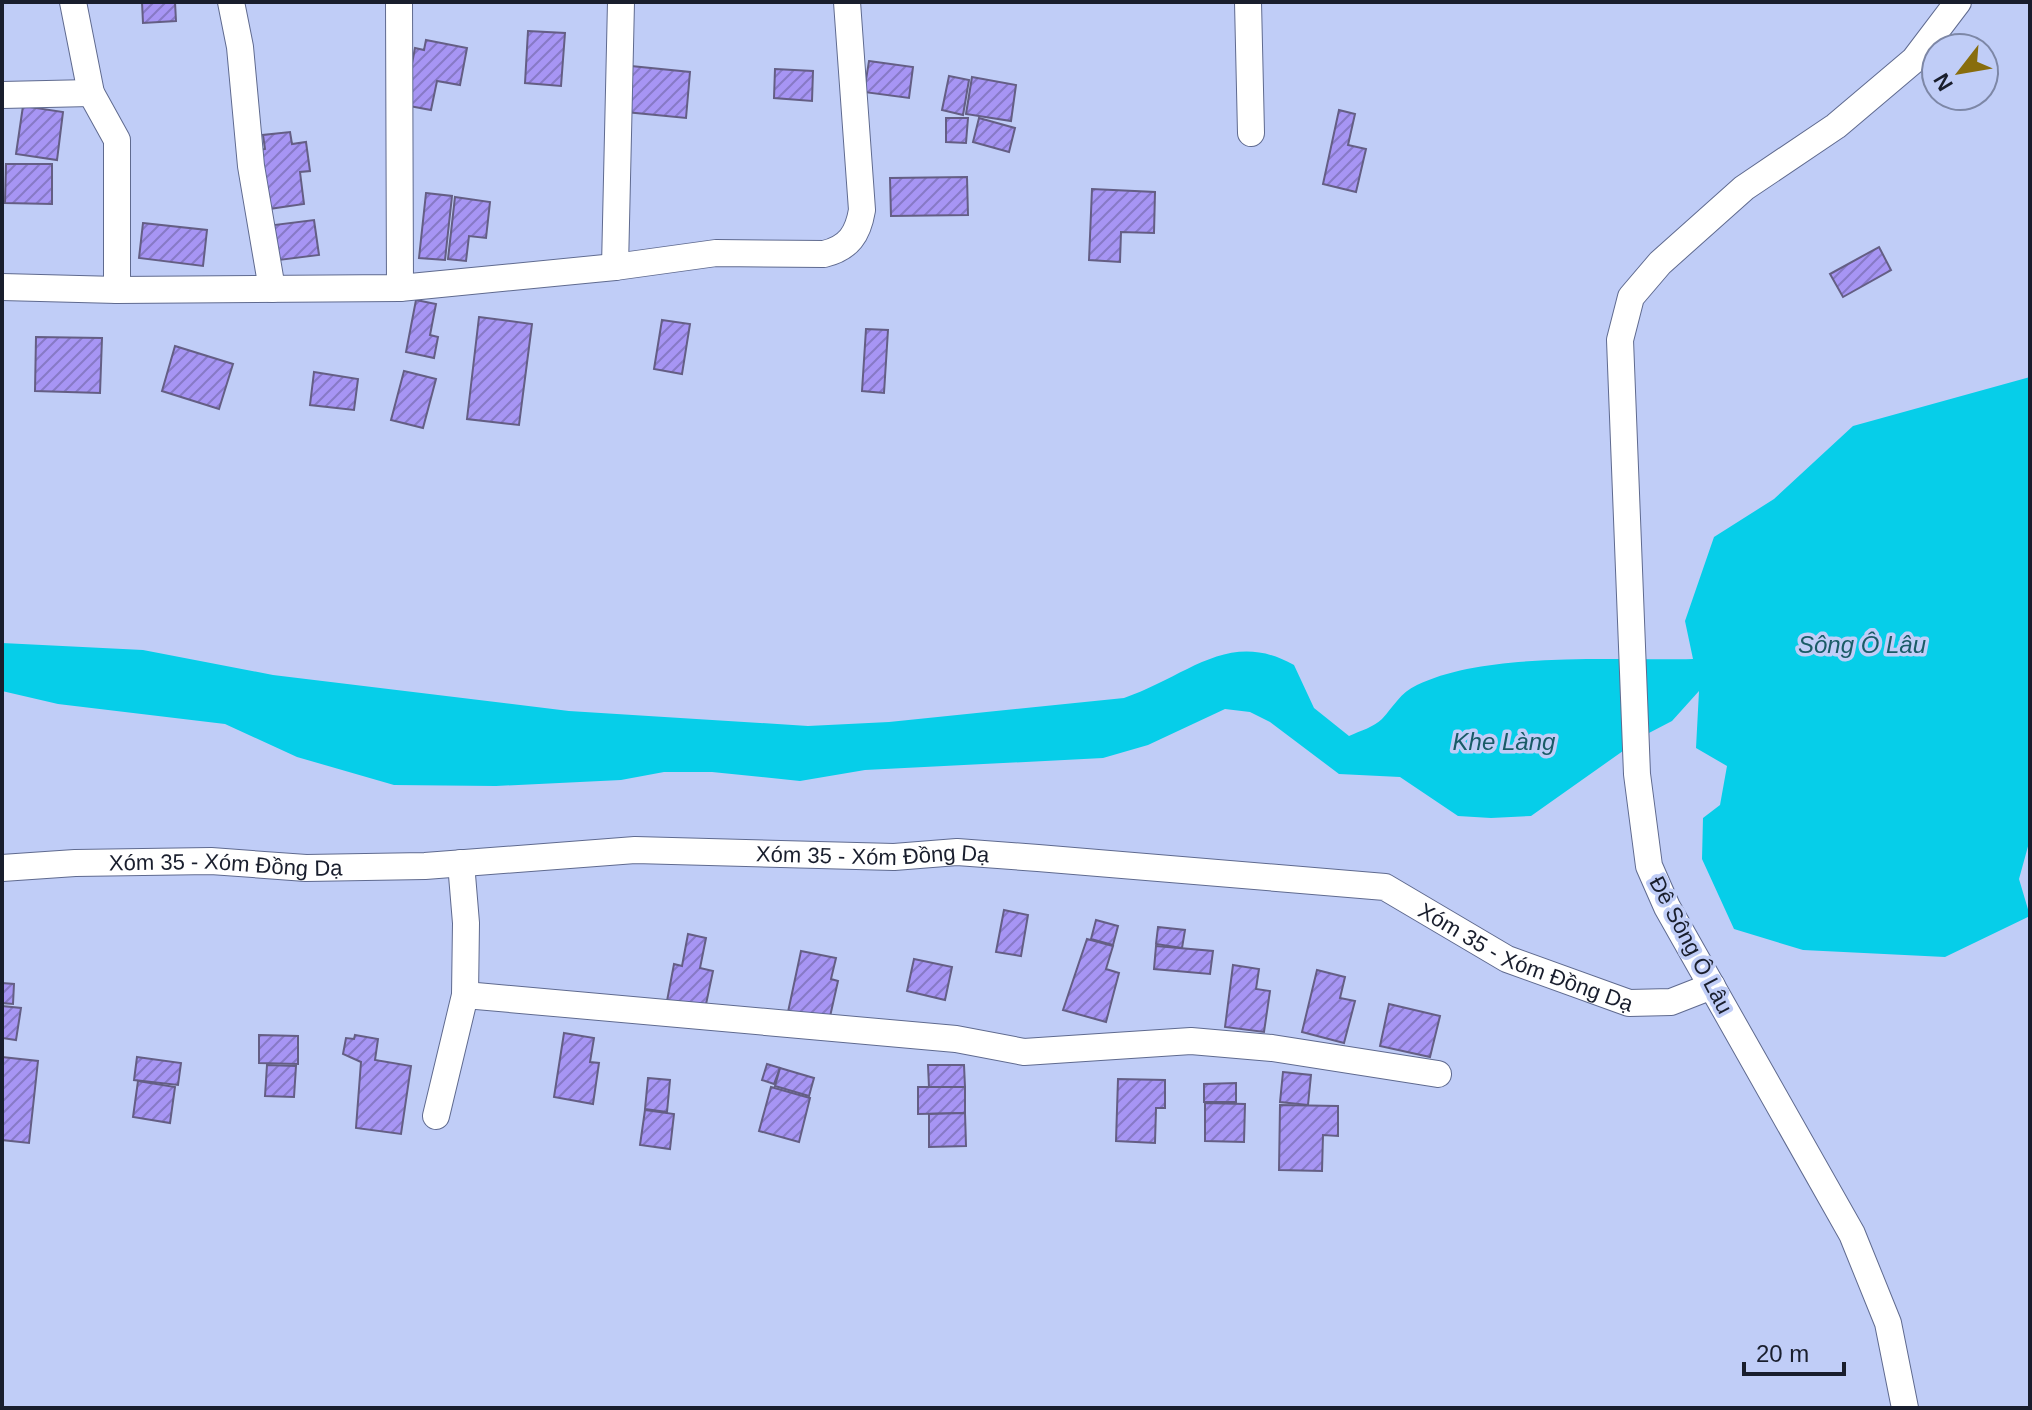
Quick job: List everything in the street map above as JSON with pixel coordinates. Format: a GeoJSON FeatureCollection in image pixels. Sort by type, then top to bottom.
{"type":"FeatureCollection","features":[{"type":"Feature","properties":{"kind":"street"},"geometry":{"type":"LineString","coordinates":[[73,2],[91,93],[113,131],[118,152],[117,290]]}},
{"type":"Feature","properties":{"kind":"street"},"geometry":{"type":"LineString","coordinates":[[231,2],[240,47],[251,166],[272,289]]}},
{"type":"Feature","properties":{"kind":"street"},"geometry":{"type":"LineString","coordinates":[[399,2],[400,288]]}},
{"type":"Feature","properties":{"kind":"street"},"geometry":{"type":"LineString","coordinates":[[615,267],[621,2]]}},
{"type":"Feature","properties":{"kind":"street"},"geometry":{"type":"LineString","coordinates":[[2,287],[117,290],[400,288],[615,267],[728,252],[824,254],[838,251],[850,242],[859,229],[862,210],[847,2]]}},
{"type":"Feature","properties":{"kind":"street"},"geometry":{"type":"LineString","coordinates":[[1248,2],[1251,133]]}},
{"type":"Feature","properties":{"kind":"street","name":"Đê Sông Ô Lâu"},"geometry":{"type":"LineString","coordinates":[[1905,1408],[1888,1323],[1852,1234],[1667,907],[1649,866],[1637,774],[1620,340],[1631,297],[1660,263],[1744,188],[1836,126],[1914,60],[1958,2]]}},
{"type":"Feature","properties":{"kind":"street"},"geometry":{"type":"LineString","coordinates":[[2,95],[91,93]]}},
{"type":"Feature","properties":{"kind":"street","name":"Xóm 35 - Xóm Đồng Dạ"},"geometry":{"type":"LineString","coordinates":[[2,868],[211,861],[306,868],[461,863],[635,850],[894,857],[957,852],[1385,887],[1507,959],[1629,1003],[1671,1002],[1712,986]]}},
{"type":"Feature","properties":{"kind":"street"},"geometry":{"type":"LineString","coordinates":[[436,1116],[465,995],[466,923],[461,863]]}},
{"type":"Feature","properties":{"kind":"street"},"geometry":{"type":"LineString","coordinates":[[465,995],[956,1039],[1024,1052],[1191,1041],[1272,1048],[1438,1074]]}},
{"type":"Feature","properties":{"kind":"water"},"geometry":{"type":"Polygon","coordinates":[[[2030,377],[2030,839],[2019,879],[2030,916],[1945,957],[1803,950],[1734,929],[1702,859],[1703,818],[1720,805],[1727,766],[1696,748],[1699,691],[1672,721],[1647,734],[1531,816],[1491,818],[1458,816],[1400,777],[1339,774],[1270,722],[1250,712],[1225,709],[1148,745],[1103,758],[865,770],[800,781],[712,772],[664,772],[621,780],[496,786],[394,785],[297,757],[225,724],[58,704],[2,691],[2,643],[143,650],[273,675],[569,711],[808,726],[889,722],[1124,698],[1208,660],[1248,652],[1270,655],[1294,665],[1314,708],[1349,736],[1379,722],[1411,688],[1446,674],[1514,662],[1693,659],[1685,621],[1714,537],[1774,499],[1853,426],[2030,377]]]}},
{"type":"Feature","properties":{"kind":"building"},"geometry":{"type":"Polygon","coordinates":[[[142,2],[175,2],[176,21],[143,23],[142,2]]]}},
{"type":"Feature","properties":{"kind":"building"},"geometry":{"type":"Polygon","coordinates":[[[528,31],[565,33],[561,86],[525,83],[528,31]]]}},
{"type":"Feature","properties":{"kind":"building"},"geometry":{"type":"Polygon","coordinates":[[[426,40],[467,48],[460,85],[437,81],[431,110],[404,105],[415,48],[424,50],[426,40]]]}},
{"type":"Feature","properties":{"kind":"building"},"geometry":{"type":"Polygon","coordinates":[[[869,61],[913,67],[909,98],[864,92],[869,61]]]}},
{"type":"Feature","properties":{"kind":"building"},"geometry":{"type":"Polygon","coordinates":[[[631,66],[690,72],[686,118],[626,112],[631,66]]]}},
{"type":"Feature","properties":{"kind":"building"},"geometry":{"type":"Polygon","coordinates":[[[775,69],[813,71],[812,101],[774,98],[775,69]]]}},
{"type":"Feature","properties":{"kind":"building"},"geometry":{"type":"Polygon","coordinates":[[[949,76],[969,80],[963,115],[942,110],[949,76]]]}},
{"type":"Feature","properties":{"kind":"building"},"geometry":{"type":"Polygon","coordinates":[[[972,77],[1016,85],[1011,121],[966,114],[972,77]]]}},
{"type":"Feature","properties":{"kind":"building"},"geometry":{"type":"Polygon","coordinates":[[[23,106],[63,112],[57,160],[16,154],[23,106]]]}},
{"type":"Feature","properties":{"kind":"building"},"geometry":{"type":"Polygon","coordinates":[[[1339,110],[1355,114],[1348,145],[1366,149],[1356,192],[1323,184],[1339,110]]]}},
{"type":"Feature","properties":{"kind":"building"},"geometry":{"type":"Polygon","coordinates":[[[946,118],[968,118],[966,143],[946,142],[946,118]]]}},
{"type":"Feature","properties":{"kind":"building"},"geometry":{"type":"Polygon","coordinates":[[[979,118],[1015,128],[1009,152],[973,142],[979,118]]]}},
{"type":"Feature","properties":{"kind":"building"},"geometry":{"type":"Polygon","coordinates":[[[290,132],[292,144],[306,142],[310,171],[300,172],[304,204],[262,210],[254,151],[265,149],[263,135],[290,132]]]}},
{"type":"Feature","properties":{"kind":"building"},"geometry":{"type":"Polygon","coordinates":[[[6,164],[52,164],[52,204],[5,203],[6,164]]]}},
{"type":"Feature","properties":{"kind":"building"},"geometry":{"type":"Polygon","coordinates":[[[967,177],[968,215],[891,216],[890,178],[967,177]]]}},
{"type":"Feature","properties":{"kind":"building"},"geometry":{"type":"Polygon","coordinates":[[[1092,189],[1155,192],[1154,233],[1121,232],[1120,262],[1089,260],[1092,189]]]}},
{"type":"Feature","properties":{"kind":"building"},"geometry":{"type":"Polygon","coordinates":[[[426,193],[452,196],[445,260],[419,258],[426,193]]]}},
{"type":"Feature","properties":{"kind":"building"},"geometry":{"type":"Polygon","coordinates":[[[455,197],[490,202],[486,238],[469,236],[466,261],[448,259],[455,197]]]}},
{"type":"Feature","properties":{"kind":"building"},"geometry":{"type":"Polygon","coordinates":[[[314,220],[319,255],[279,260],[274,225],[314,220]]]}},
{"type":"Feature","properties":{"kind":"building"},"geometry":{"type":"Polygon","coordinates":[[[143,223],[207,230],[203,266],[139,258],[143,223]]]}},
{"type":"Feature","properties":{"kind":"building"},"geometry":{"type":"Polygon","coordinates":[[[1879,247],[1891,270],[1843,297],[1830,274],[1879,247]]]}},
{"type":"Feature","properties":{"kind":"building"},"geometry":{"type":"Polygon","coordinates":[[[416,300],[436,304],[430,335],[438,337],[434,358],[406,352],[416,300]]]}},
{"type":"Feature","properties":{"kind":"building"},"geometry":{"type":"Polygon","coordinates":[[[479,317],[532,324],[519,425],[467,419],[479,317]]]}},
{"type":"Feature","properties":{"kind":"building"},"geometry":{"type":"Polygon","coordinates":[[[662,320],[690,324],[682,374],[654,369],[662,320]]]}},
{"type":"Feature","properties":{"kind":"building"},"geometry":{"type":"Polygon","coordinates":[[[866,329],[888,330],[884,393],[862,391],[866,329]]]}},
{"type":"Feature","properties":{"kind":"building"},"geometry":{"type":"Polygon","coordinates":[[[36,337],[102,338],[100,393],[35,391],[36,337]]]}},
{"type":"Feature","properties":{"kind":"building"},"geometry":{"type":"Polygon","coordinates":[[[175,346],[233,364],[219,409],[162,391],[175,346]]]}},
{"type":"Feature","properties":{"kind":"building"},"geometry":{"type":"Polygon","coordinates":[[[404,371],[436,379],[423,428],[391,420],[404,371]]]}},
{"type":"Feature","properties":{"kind":"building"},"geometry":{"type":"Polygon","coordinates":[[[314,372],[358,379],[354,410],[310,405],[314,372]]]}},
{"type":"Feature","properties":{"kind":"building"},"geometry":{"type":"Polygon","coordinates":[[[1004,910],[1028,915],[1021,956],[996,952],[1004,910]]]}},
{"type":"Feature","properties":{"kind":"building"},"geometry":{"type":"Polygon","coordinates":[[[1096,920],[1118,926],[1113,945],[1091,939],[1096,920]]]}},
{"type":"Feature","properties":{"kind":"building"},"geometry":{"type":"Polygon","coordinates":[[[1158,927],[1185,930],[1182,948],[1156,944],[1158,927]]]}},
{"type":"Feature","properties":{"kind":"building"},"geometry":{"type":"Polygon","coordinates":[[[688,934],[706,938],[700,968],[713,971],[705,1009],[667,1001],[674,964],[682,966],[688,934]]]}},
{"type":"Feature","properties":{"kind":"building"},"geometry":{"type":"Polygon","coordinates":[[[1087,939],[1113,946],[1106,969],[1119,973],[1106,1022],[1063,1010],[1087,939]]]}},
{"type":"Feature","properties":{"kind":"building"},"geometry":{"type":"Polygon","coordinates":[[[1156,946],[1213,951],[1210,974],[1154,969],[1156,946]]]}},
{"type":"Feature","properties":{"kind":"building"},"geometry":{"type":"Polygon","coordinates":[[[801,951],[836,958],[831,979],[838,981],[829,1021],[788,1012],[801,951]]]}},
{"type":"Feature","properties":{"kind":"building"},"geometry":{"type":"Polygon","coordinates":[[[914,959],[952,967],[945,1000],[907,991],[914,959]]]}},
{"type":"Feature","properties":{"kind":"building"},"geometry":{"type":"Polygon","coordinates":[[[1233,965],[1259,969],[1256,989],[1270,991],[1264,1032],[1225,1027],[1233,965]]]}},
{"type":"Feature","properties":{"kind":"building"},"geometry":{"type":"Polygon","coordinates":[[[1317,970],[1345,977],[1340,998],[1355,1001],[1344,1043],[1302,1032],[1317,970]]]}},
{"type":"Feature","properties":{"kind":"building"},"geometry":{"type":"Polygon","coordinates":[[[2,983],[14,984],[13,1004],[2,1003],[2,983]]]}},
{"type":"Feature","properties":{"kind":"building"},"geometry":{"type":"Polygon","coordinates":[[[1389,1004],[1440,1016],[1430,1057],[1380,1046],[1389,1004]]]}},
{"type":"Feature","properties":{"kind":"building"},"geometry":{"type":"Polygon","coordinates":[[[2,1006],[21,1008],[16,1040],[2,1038],[2,1006]]]}},
{"type":"Feature","properties":{"kind":"building"},"geometry":{"type":"Polygon","coordinates":[[[564,1033],[594,1038],[590,1062],[599,1063],[593,1104],[554,1097],[564,1033]]]}},
{"type":"Feature","properties":{"kind":"building"},"geometry":{"type":"Polygon","coordinates":[[[259,1035],[298,1036],[298,1064],[259,1063],[259,1035]]]}},
{"type":"Feature","properties":{"kind":"building"},"geometry":{"type":"Polygon","coordinates":[[[355,1035],[378,1039],[375,1060],[411,1066],[401,1134],[356,1128],[361,1062],[343,1054],[346,1038],[354,1039],[355,1035]]]}},
{"type":"Feature","properties":{"kind":"building"},"geometry":{"type":"Polygon","coordinates":[[[2,1057],[38,1061],[29,1143],[2,1140],[2,1057]]]}},
{"type":"Feature","properties":{"kind":"building"},"geometry":{"type":"Polygon","coordinates":[[[137,1057],[181,1063],[178,1085],[134,1080],[137,1057]]]}},
{"type":"Feature","properties":{"kind":"building"},"geometry":{"type":"Polygon","coordinates":[[[767,1064],[780,1068],[774,1084],[762,1080],[767,1064]]]}},
{"type":"Feature","properties":{"kind":"building"},"geometry":{"type":"Polygon","coordinates":[[[267,1065],[296,1066],[294,1097],[265,1096],[267,1065]]]}},
{"type":"Feature","properties":{"kind":"building"},"geometry":{"type":"Polygon","coordinates":[[[928,1065],[964,1065],[965,1087],[929,1087],[928,1065]]]}},
{"type":"Feature","properties":{"kind":"building"},"geometry":{"type":"Polygon","coordinates":[[[780,1068],[814,1078],[809,1096],[775,1086],[780,1068]]]}},
{"type":"Feature","properties":{"kind":"building"},"geometry":{"type":"Polygon","coordinates":[[[1283,1072],[1311,1075],[1308,1105],[1280,1102],[1283,1072]]]}},
{"type":"Feature","properties":{"kind":"building"},"geometry":{"type":"Polygon","coordinates":[[[648,1078],[670,1080],[667,1112],[645,1109],[648,1078]]]}},
{"type":"Feature","properties":{"kind":"building"},"geometry":{"type":"Polygon","coordinates":[[[1118,1079],[1165,1080],[1165,1108],[1156,1108],[1155,1143],[1116,1141],[1118,1079]]]}},
{"type":"Feature","properties":{"kind":"building"},"geometry":{"type":"Polygon","coordinates":[[[138,1081],[175,1087],[170,1123],[133,1117],[138,1081]]]}},
{"type":"Feature","properties":{"kind":"building"},"geometry":{"type":"Polygon","coordinates":[[[1236,1083],[1236,1102],[1204,1102],[1204,1084],[1236,1083]]]}},
{"type":"Feature","properties":{"kind":"building"},"geometry":{"type":"Polygon","coordinates":[[[771,1087],[810,1098],[799,1142],[759,1131],[771,1087]]]}},
{"type":"Feature","properties":{"kind":"building"},"geometry":{"type":"Polygon","coordinates":[[[918,1087],[965,1087],[965,1113],[918,1114],[918,1087]]]}},
{"type":"Feature","properties":{"kind":"building"},"geometry":{"type":"Polygon","coordinates":[[[1205,1103],[1245,1104],[1244,1142],[1205,1141],[1205,1103]]]}},
{"type":"Feature","properties":{"kind":"building"},"geometry":{"type":"Polygon","coordinates":[[[1280,1105],[1338,1106],[1338,1136],[1323,1135],[1322,1171],[1279,1170],[1280,1105]]]}},
{"type":"Feature","properties":{"kind":"building"},"geometry":{"type":"Polygon","coordinates":[[[645,1110],[674,1114],[670,1149],[640,1145],[645,1110]]]}},
{"type":"Feature","properties":{"kind":"building"},"geometry":{"type":"Polygon","coordinates":[[[965,1113],[966,1146],[929,1147],[929,1114],[965,1113]]]}},
{"type":"Feature","properties":{"kind":"water label","name":"Sông Ô Lâu"},"geometry":{"type":"Point","coordinates":[1862,644]}},
{"type":"Feature","properties":{"kind":"water label","name":"Khe Làng"},"geometry":{"type":"Point","coordinates":[1504,741]}}]}
